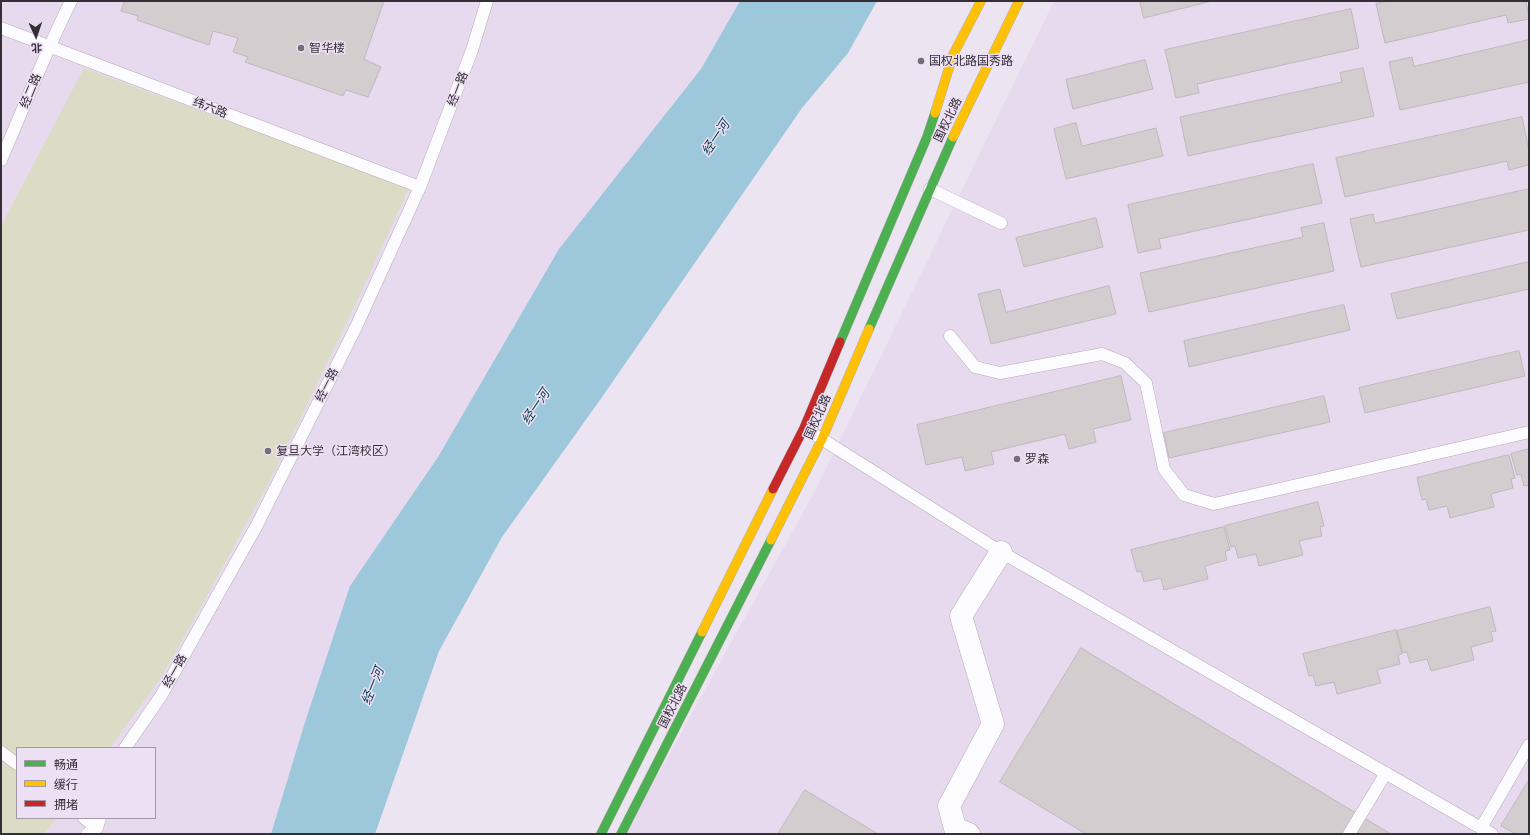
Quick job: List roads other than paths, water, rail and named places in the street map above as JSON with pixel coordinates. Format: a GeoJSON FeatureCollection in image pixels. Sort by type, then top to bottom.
{"type":"FeatureCollection","features":[{"type":"Feature","properties":{"kind":"main road","name":"国权北路"},"geometry":{"type":"LineString","coordinates":[[601,834],[804,428],[927,137],[953,54],[980,1]]}},
{"type":"Feature","properties":{"kind":"main road","name":"国权北路"},"geometry":{"type":"LineString","coordinates":[[621,834],[822,439],[945,154],[1019,1]]}},
{"type":"Feature","properties":{"kind":"street"},"geometry":{"type":"LineString","coordinates":[[969,834],[955,828],[949,806],[993,724],[961,616],[1001,552]]}},
{"type":"Feature","properties":{"kind":"lane","name":"经二路"},"geometry":{"type":"LineString","coordinates":[[1,160],[48,47],[71,1]]}},
{"type":"Feature","properties":{"kind":"lane","name":"经一路"},"geometry":{"type":"LineString","coordinates":[[126,747],[162,696],[257,525],[356,327],[420,187],[472,50],[487,1]]}},
{"type":"Feature","properties":{"kind":"lane","name":"纬六路"},"geometry":{"type":"LineString","coordinates":[[1,28],[420,187]]}},
{"type":"Feature","properties":{"kind":"lane"},"geometry":{"type":"LineString","coordinates":[[930,189],[1001,223]]}},
{"type":"Feature","properties":{"kind":"lane"},"geometry":{"type":"LineString","coordinates":[[950,336],[975,367],[1000,373],[1102,354],[1125,363],[1146,383],[1164,469],[1184,495],[1214,504],[1529,432]]}},
{"type":"Feature","properties":{"kind":"lane"},"geometry":{"type":"LineString","coordinates":[[804,428],[1001,552],[1492,834]]}},
{"type":"Feature","properties":{"kind":"lane"},"geometry":{"type":"LineString","coordinates":[[1481,828],[1529,744]]}},
{"type":"Feature","properties":{"kind":"lane"},"geometry":{"type":"LineString","coordinates":[[1,752],[16,763]]}},
{"type":"Feature","properties":{"kind":"lane"},"geometry":{"type":"LineString","coordinates":[[1348,834],[1386,773]]}},
{"type":"Feature","properties":{"kind":"lane"},"geometry":{"type":"LineString","coordinates":[[85,819],[95,827]]}},
{"type":"Feature","properties":{"kind":"water","name":"经一河"},"geometry":{"type":"Polygon","coordinates":[[[740,1],[877,1],[848,53],[802,108],[600,400],[502,537],[439,651],[375,834],[271,834],[306,719],[350,586],[438,457],[559,249],[701,69],[740,1]]]}},
{"type":"Feature","properties":{"kind":"place","name":"智华楼"},"geometry":{"type":"Point","coordinates":[301,48]}},
{"type":"Feature","properties":{"kind":"place","name":"国权北路国秀路"},"geometry":{"type":"Point","coordinates":[921,61]}},
{"type":"Feature","properties":{"kind":"place","name":"复旦大学（江湾校区）"},"geometry":{"type":"Point","coordinates":[268,451]}},
{"type":"Feature","properties":{"kind":"place","name":"罗森"},"geometry":{"type":"Point","coordinates":[1017,459]}}]}
